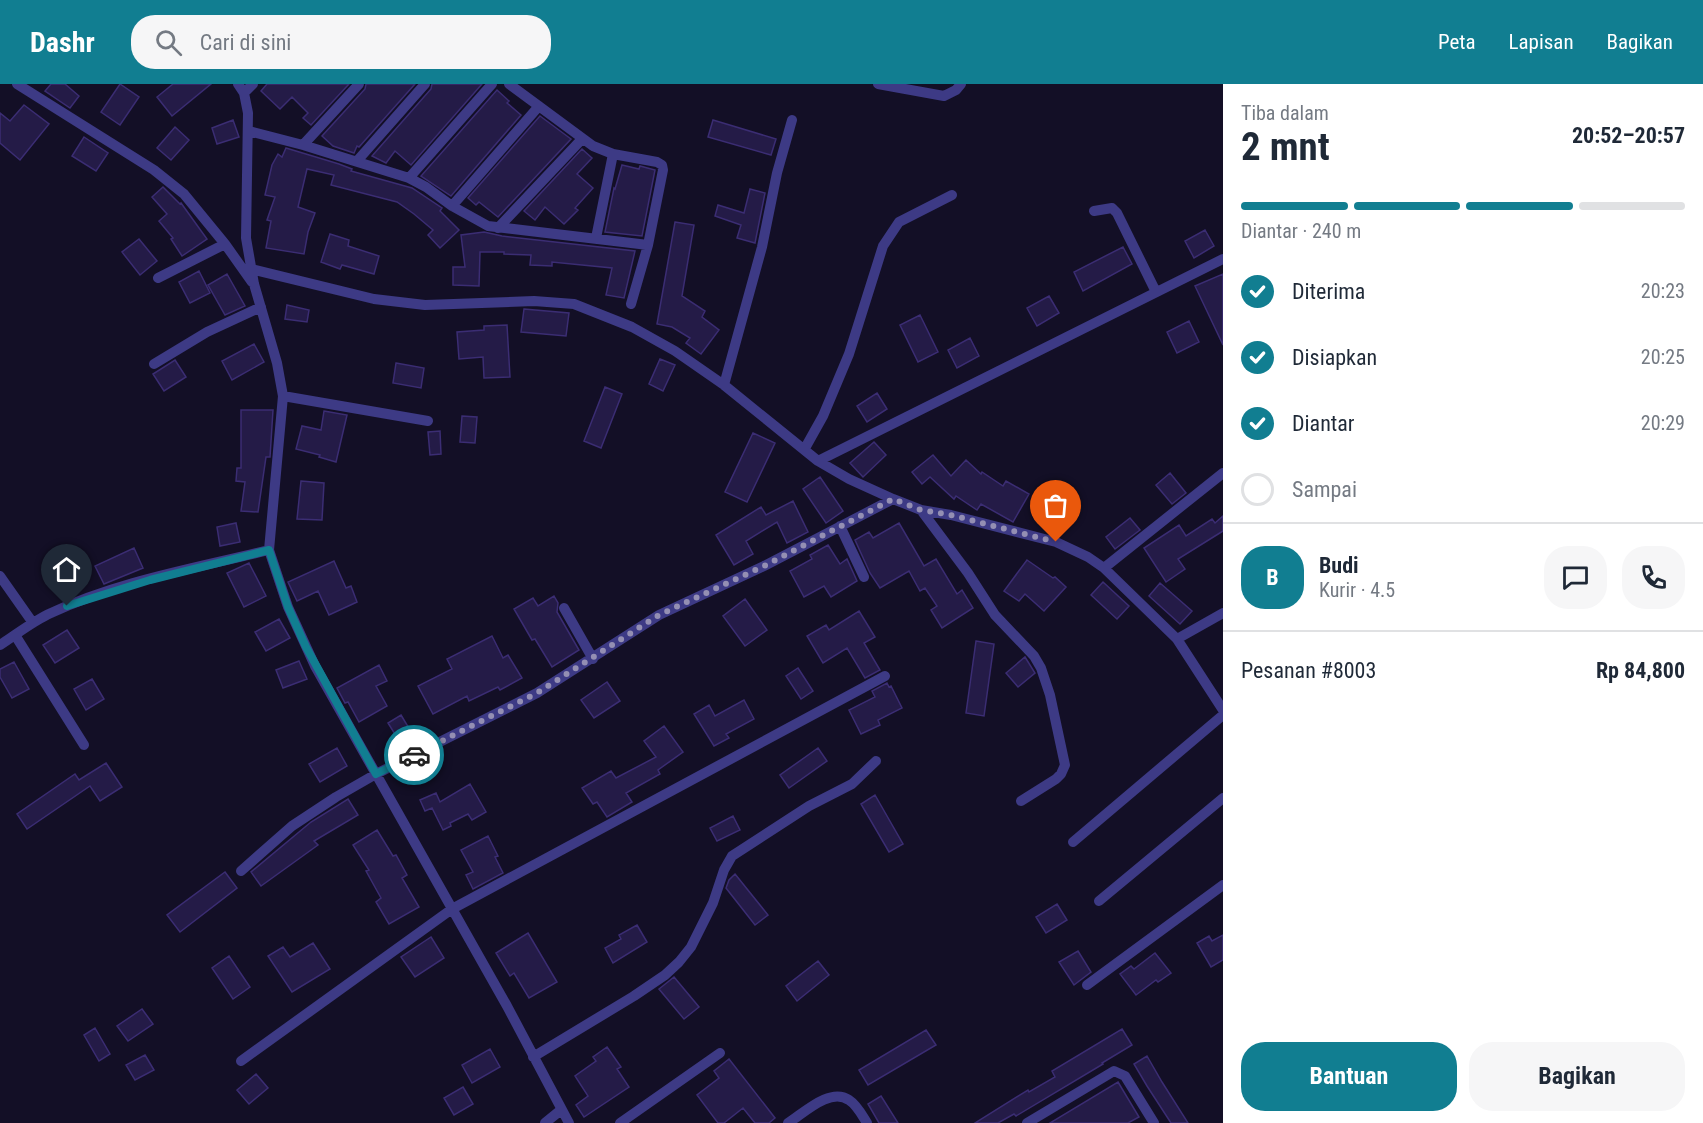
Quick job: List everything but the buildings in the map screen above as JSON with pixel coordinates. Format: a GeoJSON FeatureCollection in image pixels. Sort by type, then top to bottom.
{"type":"FeatureCollection","features":[{"type":"Feature","properties":{"kind":"street"},"geometry":{"type":"LineString","coordinates":[[253,84],[241,88],[247,103],[249,131],[246,238],[254,284],[277,363],[283,396],[269,550],[288,607],[325,684],[507,1006],[569,1123]]}},
{"type":"Feature","properties":{"kind":"street"},"geometry":{"type":"LineString","coordinates":[[303,145],[359,84]]}},
{"type":"Feature","properties":{"kind":"street"},"geometry":{"type":"LineString","coordinates":[[357,161],[425,84]]}},
{"type":"Feature","properties":{"kind":"street"},"geometry":{"type":"LineString","coordinates":[[409,178],[492,84]]}},
{"type":"Feature","properties":{"kind":"street"},"geometry":{"type":"LineString","coordinates":[[509,84],[582,139],[602,150],[662,165],[663,170],[648,244],[631,304]]}},
{"type":"Feature","properties":{"kind":"street"},"geometry":{"type":"LineString","coordinates":[[878,84],[944,96],[956,90],[961,84]]}},
{"type":"Feature","properties":{"kind":"street"},"geometry":{"type":"LineString","coordinates":[[23,86],[154,170],[184,194],[254,284]]}},
{"type":"Feature","properties":{"kind":"street"},"geometry":{"type":"LineString","coordinates":[[452,206],[539,106]]}},
{"type":"Feature","properties":{"kind":"street"},"geometry":{"type":"LineString","coordinates":[[724,385],[762,247],[779,164],[792,120]]}},
{"type":"Feature","properties":{"kind":"street"},"geometry":{"type":"LineString","coordinates":[[249,131],[409,178],[474,219],[498,228],[648,244]]}},
{"type":"Feature","properties":{"kind":"street"},"geometry":{"type":"LineString","coordinates":[[498,228],[582,139]]}},
{"type":"Feature","properties":{"kind":"street"},"geometry":{"type":"LineString","coordinates":[[596,238],[613,154]]}},
{"type":"Feature","properties":{"kind":"street"},"geometry":{"type":"LineString","coordinates":[[804,450],[823,416],[849,354],[883,246],[899,222],[952,195]]}},
{"type":"Feature","properties":{"kind":"street"},"geometry":{"type":"LineString","coordinates":[[1094,211],[1112,208],[1117,213],[1156,292]]}},
{"type":"Feature","properties":{"kind":"street"},"geometry":{"type":"LineString","coordinates":[[158,278],[225,244]]}},
{"type":"Feature","properties":{"kind":"street"},"geometry":{"type":"LineString","coordinates":[[818,461],[1223,259]]}},
{"type":"Feature","properties":{"kind":"street"},"geometry":{"type":"LineString","coordinates":[[251,269],[374,299],[425,305],[534,302],[574,304],[632,327],[675,351],[724,385],[818,461],[849,479],[921,510],[961,517],[1056,542],[1088,557],[1104,568],[1177,639],[1223,710]]}},
{"type":"Feature","properties":{"kind":"street"},"geometry":{"type":"LineString","coordinates":[[154,364],[207,332],[261,307]]}},
{"type":"Feature","properties":{"kind":"street"},"geometry":{"type":"LineString","coordinates":[[283,396],[428,421]]}},
{"type":"Feature","properties":{"kind":"street"},"geometry":{"type":"LineString","coordinates":[[1104,568],[1223,473]]}},
{"type":"Feature","properties":{"kind":"street"},"geometry":{"type":"LineString","coordinates":[[241,871],[312,812],[376,774],[537,693],[659,615],[764,566],[893,499]]}},
{"type":"Feature","properties":{"kind":"street"},"geometry":{"type":"LineString","coordinates":[[921,510],[968,573],[995,615],[1034,656],[1041,668],[1050,695],[1065,765],[1064,770],[1056,779],[1021,801]]}},
{"type":"Feature","properties":{"kind":"street"},"geometry":{"type":"LineString","coordinates":[[840,526],[864,577]]}},
{"type":"Feature","properties":{"kind":"street"},"geometry":{"type":"LineString","coordinates":[[0,645],[50,613],[98,595],[269,550]]}},
{"type":"Feature","properties":{"kind":"street"},"geometry":{"type":"LineString","coordinates":[[0,576],[33,623]]}},
{"type":"Feature","properties":{"kind":"street"},"geometry":{"type":"LineString","coordinates":[[564,609],[593,659]]}},
{"type":"Feature","properties":{"kind":"street"},"geometry":{"type":"LineString","coordinates":[[1177,639],[1223,613]]}},
{"type":"Feature","properties":{"kind":"street"},"geometry":{"type":"LineString","coordinates":[[15,635],[84,745]]}},
{"type":"Feature","properties":{"kind":"street"},"geometry":{"type":"LineString","coordinates":[[241,1061],[452,909],[885,676]]}},
{"type":"Feature","properties":{"kind":"street"},"geometry":{"type":"LineString","coordinates":[[1073,842],[1223,715]]}},
{"type":"Feature","properties":{"kind":"street"},"geometry":{"type":"LineString","coordinates":[[533,1057],[665,975],[691,947],[713,903],[724,870],[732,856],[809,806],[852,784],[876,761]]}},
{"type":"Feature","properties":{"kind":"street"},"geometry":{"type":"LineString","coordinates":[[1099,901],[1223,798]]}},
{"type":"Feature","properties":{"kind":"street"},"geometry":{"type":"LineString","coordinates":[[1087,985],[1223,885]]}},
{"type":"Feature","properties":{"kind":"street"},"geometry":{"type":"LineString","coordinates":[[620,1123],[720,1053]]}},
{"type":"Feature","properties":{"kind":"street"},"geometry":{"type":"LineString","coordinates":[[1027,1123],[1114,1071],[1125,1076],[1153,1122]]}},
{"type":"Feature","properties":{"kind":"street"},"geometry":{"type":"LineString","coordinates":[[788,1123],[826,1099],[841,1096],[852,1102],[867,1123]]}},
{"type":"Feature","properties":{"kind":"street"},"geometry":{"type":"LineString","coordinates":[[545,1123],[561,1110]]}},
{"type":"Feature","properties":{"kind":"way so far"},"geometry":{"type":"LineString","coordinates":[[414,755],[537,693],[659,615],[764,566],[893,499],[921,510],[1003,527],[1056,542]]}},
{"type":"Feature","properties":{"kind":"route"},"geometry":{"type":"LineString","coordinates":[[67,606],[150,580],[269,550],[297,629],[322,680],[376,774],[414,755]]}}]}
